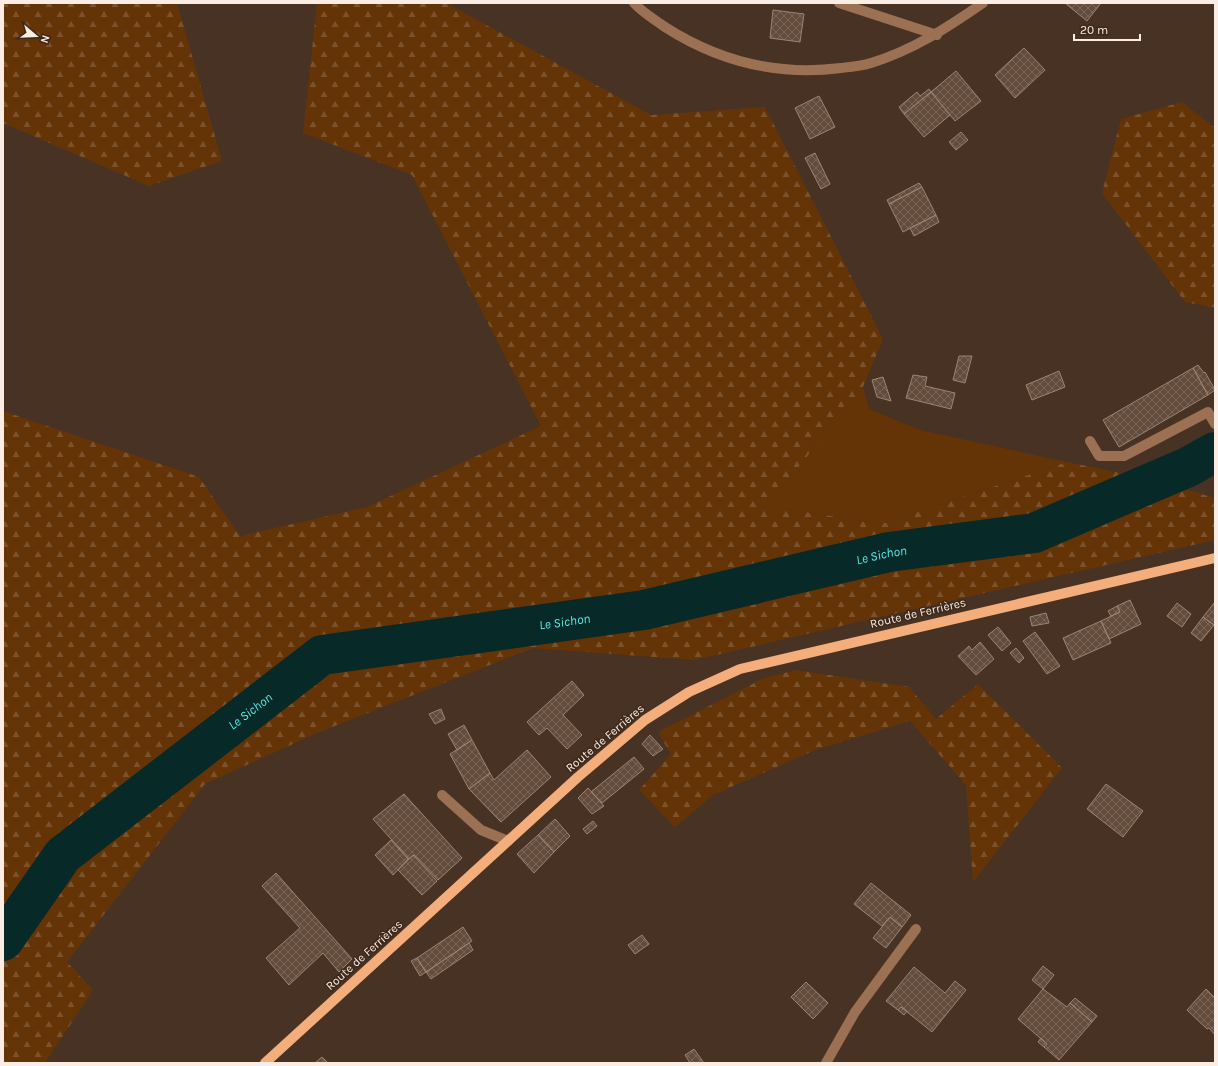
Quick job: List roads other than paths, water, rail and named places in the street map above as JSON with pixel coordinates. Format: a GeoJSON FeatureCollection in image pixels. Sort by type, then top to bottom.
{"type":"FeatureCollection","features":[{"type":"Feature","properties":{"kind":"main road","name":"Route de Ferrières"},"geometry":{"type":"LineString","coordinates":[[265,1063],[508,841],[645,720],[689,692],[740,669],[1215,558]]}},
{"type":"Feature","properties":{"kind":"street"},"geometry":{"type":"LineString","coordinates":[[634,3],[641,11],[682,38],[724,58],[772,69],[821,71],[870,64],[907,50],[937,35],[983,3]]}},
{"type":"Feature","properties":{"kind":"street"},"geometry":{"type":"LineString","coordinates":[[839,3],[937,35]]}},
{"type":"Feature","properties":{"kind":"street"},"geometry":{"type":"LineString","coordinates":[[1090,441],[1099,456],[1124,456],[1208,412],[1215,424]]}},
{"type":"Feature","properties":{"kind":"street"},"geometry":{"type":"LineString","coordinates":[[442,794],[481,830],[508,841]]}},
{"type":"Feature","properties":{"kind":"street"},"geometry":{"type":"LineString","coordinates":[[826,1063],[855,1012],[916,929]]}},
{"type":"Feature","properties":{"kind":"waterway","name":"Le Sichon"},"geometry":{"type":"LineString","coordinates":[[3,941],[63,855],[322,655],[644,610],[889,552],[1034,533],[1188,467],[1215,452]]}}]}
